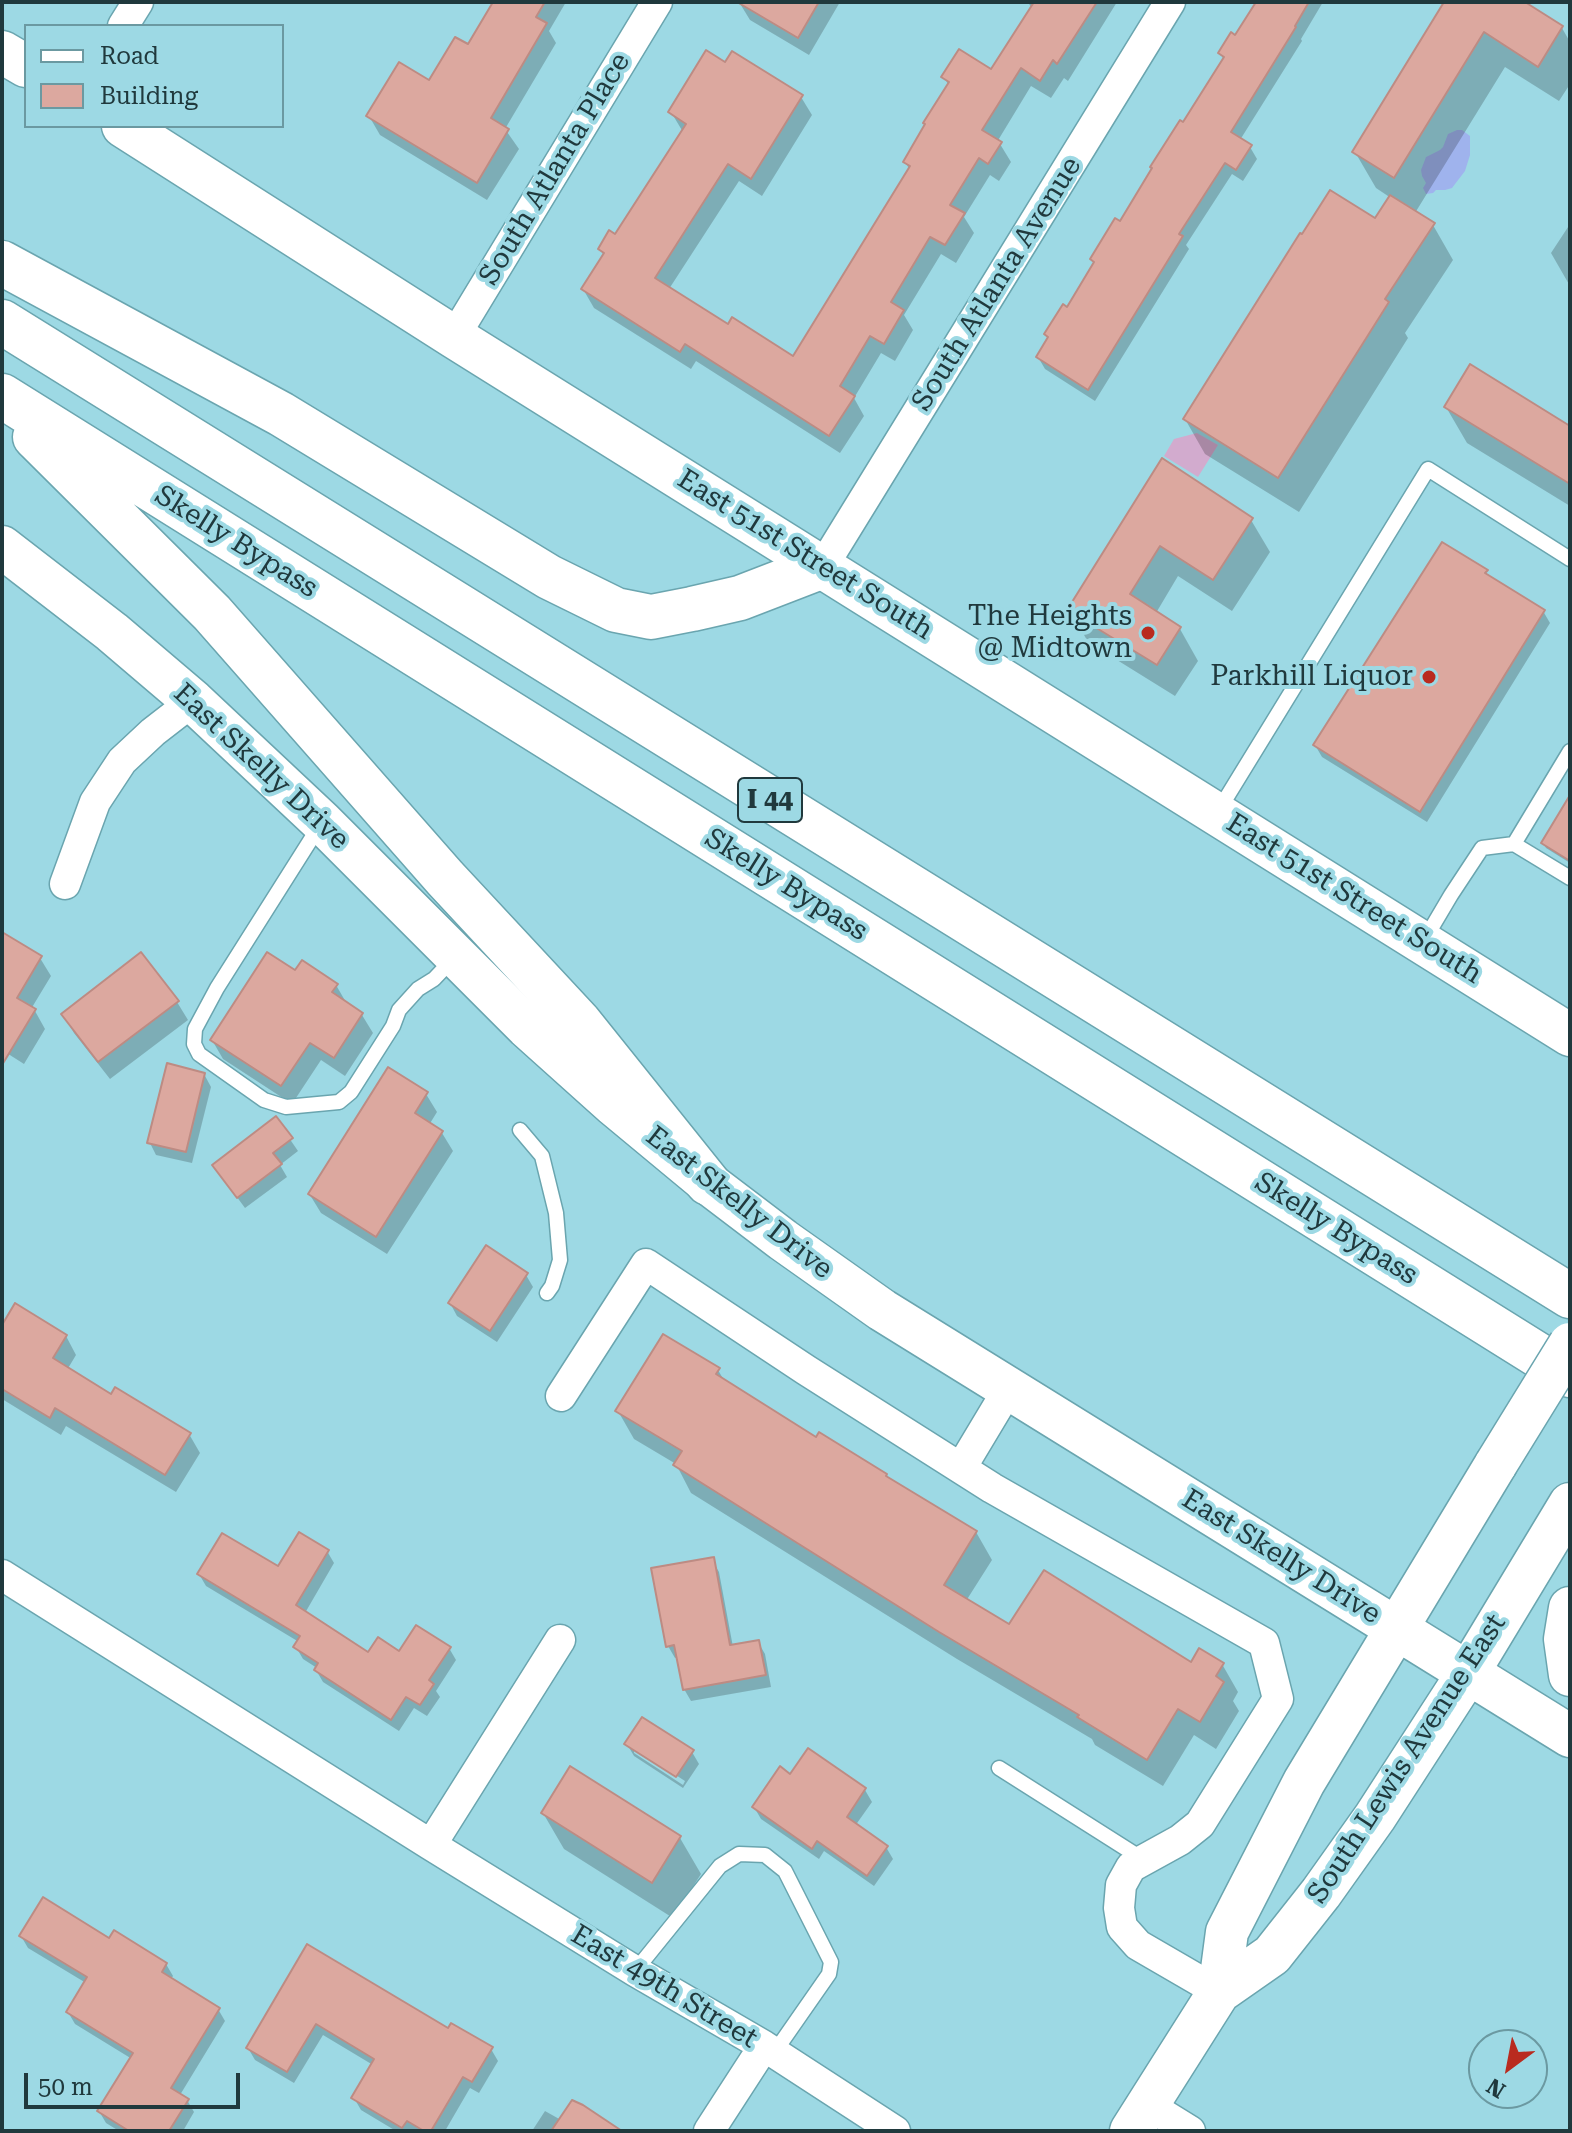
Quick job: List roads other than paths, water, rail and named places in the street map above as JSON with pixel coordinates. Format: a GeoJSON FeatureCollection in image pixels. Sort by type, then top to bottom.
{"type":"FeatureCollection","features":[{"type":"Feature","properties":{"kind":"highway"},"geometry":{"type":"LineString","coordinates":[[2,263],[281,414],[549,577],[616,610],[651,617],[692,609],[740,598],[823,566]]}},
{"type":"Feature","properties":{"kind":"highway","name":"I 44"},"geometry":{"type":"LineString","coordinates":[[2,322],[1570,1296]]}},
{"type":"Feature","properties":{"kind":"highway","name":"Skelly Bypass"},"geometry":{"type":"LineString","coordinates":[[2,396],[1570,1375]]}},
{"type":"Feature","properties":{"kind":"highway"},"geometry":{"type":"LineString","coordinates":[[2,404],[212,613],[445,878],[579,1022],[708,1183]]}},
{"type":"Feature","properties":{"kind":"main road"},"geometry":{"type":"LineString","coordinates":[[2,52],[24,65]]}},
{"type":"Feature","properties":{"kind":"main road","name":"East 51st Street South"},"geometry":{"type":"LineString","coordinates":[[126,128],[454,337],[1570,1035]]}},
{"type":"Feature","properties":{"kind":"main road","name":"East Skelly Drive"},"geometry":{"type":"LineString","coordinates":[[2,547],[112,632],[193,701],[322,822],[538,1037],[708,1183],[783,1240],[882,1310],[1570,1736]]}},
{"type":"Feature","properties":{"kind":"main road","name":"South Lewis Avenue East"},"geometry":{"type":"LineString","coordinates":[[1219,1992],[1227,1932],[1304,1782],[1570,1344]]}},
{"type":"Feature","properties":{"kind":"main road","name":"South Lewis Avenue East"},"geometry":{"type":"LineString","coordinates":[[1140,2118],[1219,1992],[1272,1955],[1375,1817],[1468,1673],[1568,1507]]}},
{"type":"Feature","properties":{"kind":"main road"},"geometry":{"type":"LineString","coordinates":[[1570,1608],[1565,1639],[1570,1675]]}},
{"type":"Feature","properties":{"kind":"street"},"geometry":{"type":"LineString","coordinates":[[124,24],[138,2]]}},
{"type":"Feature","properties":{"kind":"street","name":"South Atlanta Place"},"geometry":{"type":"LineString","coordinates":[[454,337],[657,2]]}},
{"type":"Feature","properties":{"kind":"street","name":"South Atlanta Avenue"},"geometry":{"type":"LineString","coordinates":[[823,566],[1170,2]]}},
{"type":"Feature","properties":{"kind":"street"},"geometry":{"type":"LineString","coordinates":[[65,884],[95,802],[122,761],[193,701]]}},
{"type":"Feature","properties":{"kind":"street"},"geometry":{"type":"LineString","coordinates":[[561,1396],[646,1264],[992,1488],[1264,1643],[1278,1699],[1200,1824],[1180,1840],[1131,1867],[1121,1885],[1119,1908],[1122,1927],[1138,1945],[1219,1992]]}},
{"type":"Feature","properties":{"kind":"street"},"geometry":{"type":"LineString","coordinates":[[961,1468],[1009,1388]]}},
{"type":"Feature","properties":{"kind":"street","name":"East 49th Street"},"geometry":{"type":"LineString","coordinates":[[2,1575],[431,1845],[769,2050],[895,2131]]}},
{"type":"Feature","properties":{"kind":"street"},"geometry":{"type":"LineString","coordinates":[[431,1845],[560,1640]]}},
{"type":"Feature","properties":{"kind":"street"},"geometry":{"type":"LineString","coordinates":[[709,2131],[769,2050]]}},
{"type":"Feature","properties":{"kind":"street"},"geometry":{"type":"LineString","coordinates":[[1140,2118],[1190,2131]]}},
{"type":"Feature","properties":{"kind":"lane"},"geometry":{"type":"LineString","coordinates":[[1217,813],[1428,469],[1570,559]]}},
{"type":"Feature","properties":{"kind":"lane"},"geometry":{"type":"LineString","coordinates":[[1514,844],[1570,751]]}},
{"type":"Feature","properties":{"kind":"lane"},"geometry":{"type":"LineString","coordinates":[[322,822],[195,1029],[194,1044],[199,1054],[264,1100],[286,1107],[339,1102],[351,1092],[393,1026],[399,1010],[456,956]]}},
{"type":"Feature","properties":{"kind":"lane"},"geometry":{"type":"LineString","coordinates":[[1422,943],[1482,848],[1514,844],[1570,878]]}},
{"type":"Feature","properties":{"kind":"lane"},"geometry":{"type":"LineString","coordinates":[[520,1130],[542,1156],[556,1213],[560,1260],[547,1293]]}},
{"type":"Feature","properties":{"kind":"lane"},"geometry":{"type":"LineString","coordinates":[[999,1768],[1144,1860]]}},
{"type":"Feature","properties":{"kind":"lane"},"geometry":{"type":"LineString","coordinates":[[635,1971],[720,1866],[739,1854],[765,1855],[785,1871],[831,1962],[829,1974],[769,2050]]}},
{"type":"Feature","properties":{"kind":"water"},"geometry":{"type":"Polygon","coordinates":[[[1457,130],[1470,136],[1470,155],[1465,171],[1452,188],[1426,194],[1421,170],[1426,157],[1440,150],[1448,134],[1457,130]]]}},
{"type":"Feature","properties":{"kind":"place","name":"The Heights @ Midtown"},"geometry":{"type":"Point","coordinates":[1148,633]}},
{"type":"Feature","properties":{"kind":"place","name":"Parkhill Liquor"},"geometry":{"type":"Point","coordinates":[1429,677]}}]}
